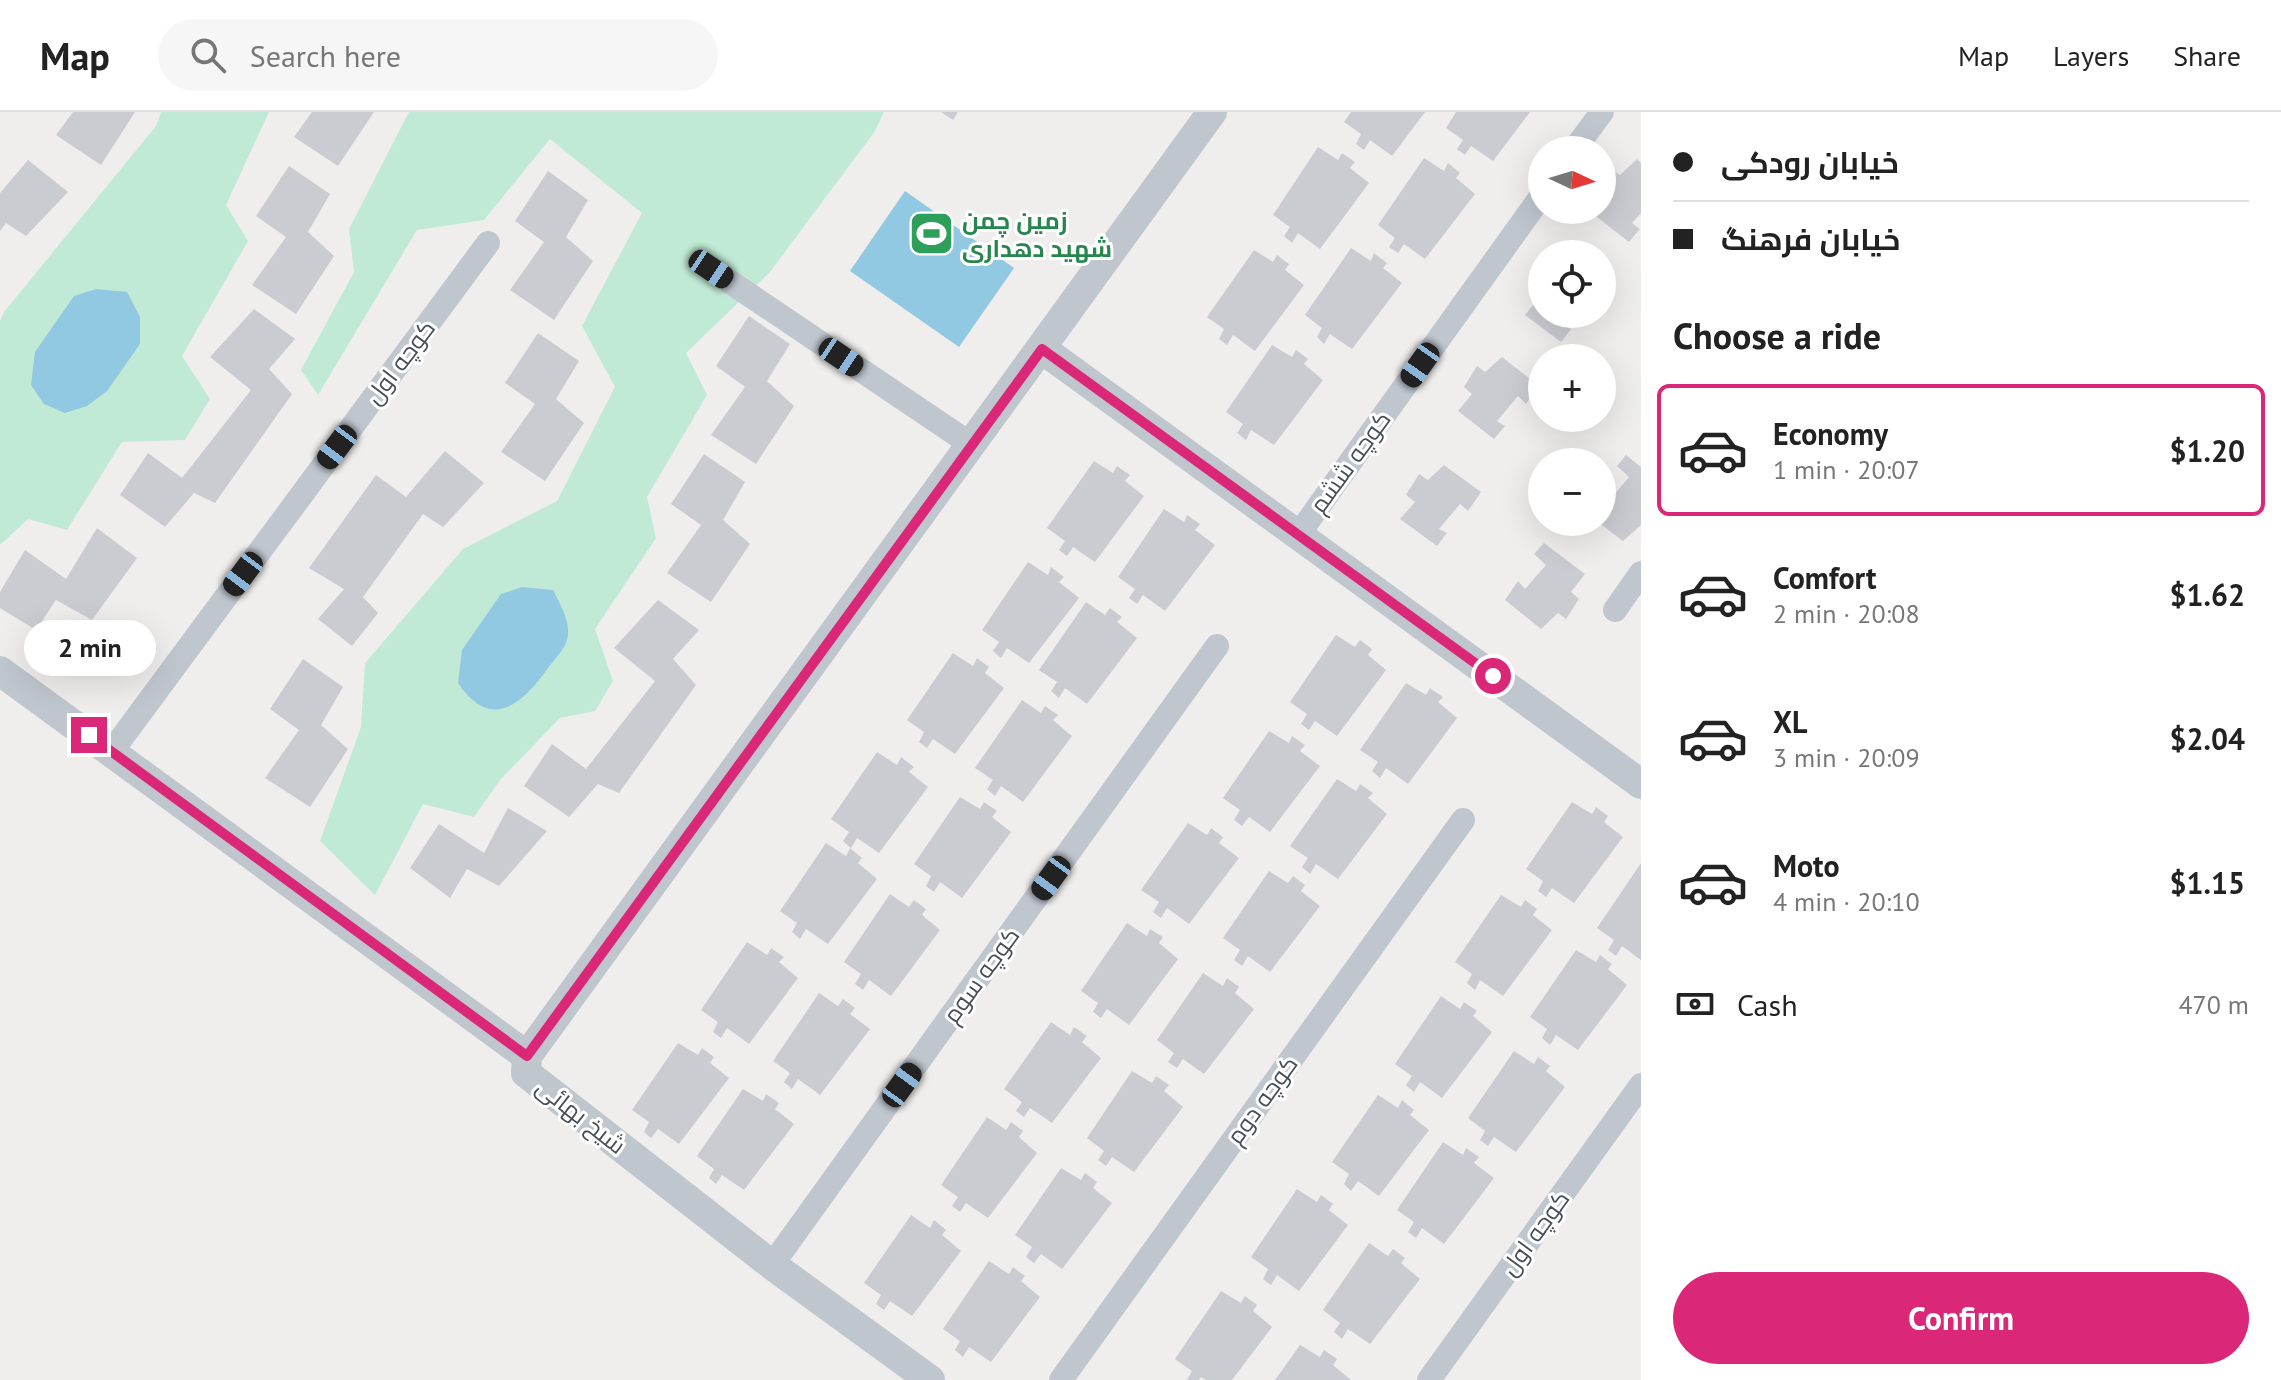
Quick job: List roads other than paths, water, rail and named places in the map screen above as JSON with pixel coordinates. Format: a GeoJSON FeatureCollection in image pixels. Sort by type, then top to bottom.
{"type":"FeatureCollection","features":[{"type":"Feature","properties":{"kind":"street","name":"شیخ بهائی"},"geometry":{"type":"LineString","coordinates":[[930,1380],[772,1265],[526,1073],[527,1056],[1212,112]]}},
{"type":"Feature","properties":{"kind":"street"},"geometry":{"type":"LineString","coordinates":[[1584,136],[1602,112]]}},
{"type":"Feature","properties":{"kind":"street","name":"کوچه ششم"},"geometry":{"type":"LineString","coordinates":[[1298,535],[1528,215]]}},
{"type":"Feature","properties":{"kind":"street","name":"کوچه اول"},"geometry":{"type":"LineString","coordinates":[[112,751],[488,243]]}},
{"type":"Feature","properties":{"kind":"street"},"geometry":{"type":"LineString","coordinates":[[711,269],[972,445]]}},
{"type":"Feature","properties":{"kind":"street"},"geometry":{"type":"LineString","coordinates":[[1042,349],[1641,784]]}},
{"type":"Feature","properties":{"kind":"street"},"geometry":{"type":"LineString","coordinates":[[1615,610],[1641,573]]}},
{"type":"Feature","properties":{"kind":"street","name":"کوچه سوم"},"geometry":{"type":"LineString","coordinates":[[772,1265],[1217,646]]}},
{"type":"Feature","properties":{"kind":"street"},"geometry":{"type":"LineString","coordinates":[[0,671],[527,1056]]}},
{"type":"Feature","properties":{"kind":"street","name":"کوچه دوم"},"geometry":{"type":"LineString","coordinates":[[1061,1380],[1463,820]]}},
{"type":"Feature","properties":{"kind":"street","name":"کوچه اول"},"geometry":{"type":"LineString","coordinates":[[1429,1380],[1641,1085]]}},
{"type":"Feature","properties":{"kind":"water","name":"زمین چمن شهید دهداری"},"geometry":{"type":"Polygon","coordinates":[[[905,191],[1014,268],[959,347],[850,271],[905,191]]]}},
{"type":"Feature","properties":{"kind":"water"},"geometry":{"type":"Polygon","coordinates":[[[96,289],[127,292],[140,317],[140,344],[107,391],[87,406],[65,413],[44,404],[31,385],[35,352],[74,296],[96,289]]]}},
{"type":"Feature","properties":{"kind":"water"},"geometry":{"type":"Polygon","coordinates":[[[522,587],[553,590],[567,623],[566,643],[538,682],[516,702],[505,708],[482,706],[470,698],[458,683],[462,650],[501,594],[522,587]]]}},
{"type":"Feature","properties":{"kind":"place","name":"زمین چمن شهید دهداری"},"geometry":{"type":"Point","coordinates":[931,234]}}]}
